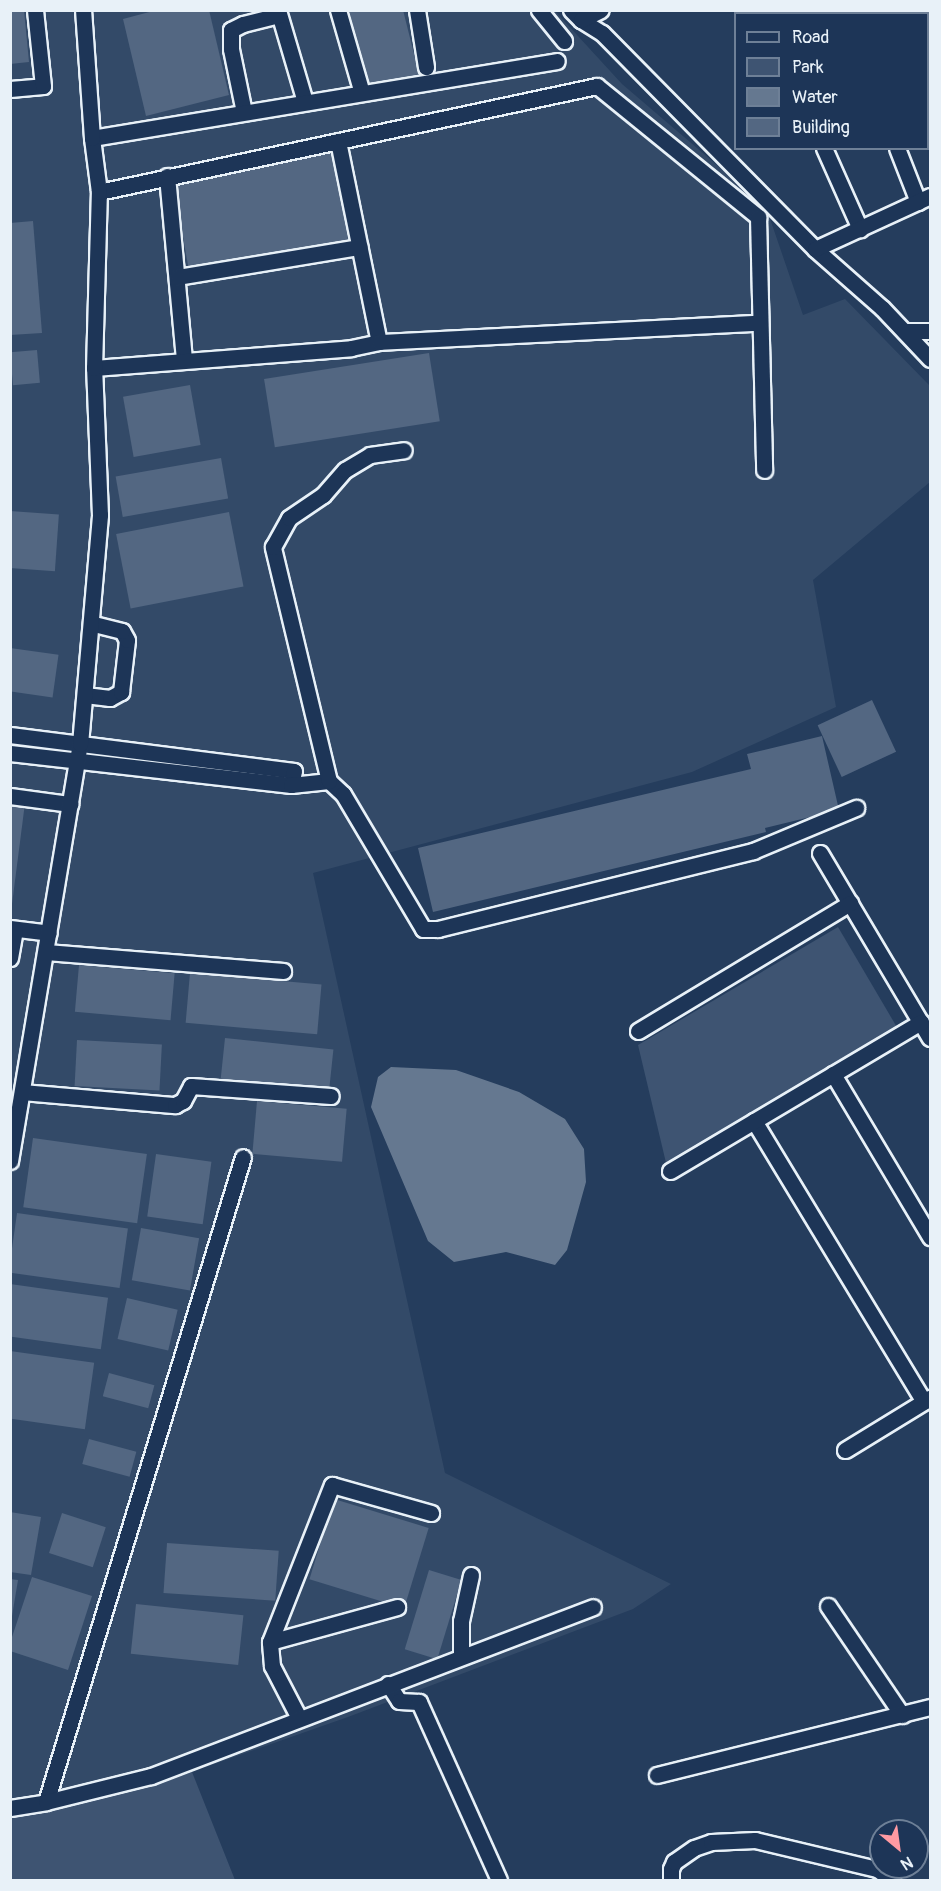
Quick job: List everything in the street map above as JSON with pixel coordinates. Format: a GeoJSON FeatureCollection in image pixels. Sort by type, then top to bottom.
{"type":"FeatureCollection","features":[{"type":"Feature","properties":{"kind":"street"},"geometry":{"type":"LineString","coordinates":[[10,89],[43,86],[35,10]]}},
{"type":"Feature","properties":{"kind":"street"},"geometry":{"type":"LineString","coordinates":[[10,1161],[78,760],[100,515],[94,368],[99,192],[92,138],[83,10]]}},
{"type":"Feature","properties":{"kind":"street"},"geometry":{"type":"LineString","coordinates":[[338,10],[362,93]]}},
{"type":"Feature","properties":{"kind":"street"},"geometry":{"type":"LineString","coordinates":[[417,10],[426,66]]}},
{"type":"Feature","properties":{"kind":"street"},"geometry":{"type":"LineString","coordinates":[[539,10],[564,41]]}},
{"type":"Feature","properties":{"kind":"street"},"geometry":{"type":"LineString","coordinates":[[576,15],[600,11]]}},
{"type":"Feature","properties":{"kind":"street"},"geometry":{"type":"LineString","coordinates":[[244,112],[231,49],[231,30],[278,13],[305,102]]}},
{"type":"Feature","properties":{"kind":"street"},"geometry":{"type":"LineString","coordinates":[[576,15],[602,33],[815,249],[882,308],[930,359]]}},
{"type":"Feature","properties":{"kind":"street"},"geometry":{"type":"LineString","coordinates":[[92,138],[557,61]]}},
{"type":"Feature","properties":{"kind":"street"},"geometry":{"type":"LineString","coordinates":[[99,192],[597,86],[758,217],[764,470]]}},
{"type":"Feature","properties":{"kind":"street"},"geometry":{"type":"LineString","coordinates":[[339,141],[379,342]]}},
{"type":"Feature","properties":{"kind":"street"},"geometry":{"type":"LineString","coordinates":[[825,150],[860,229]]}},
{"type":"Feature","properties":{"kind":"street"},"geometry":{"type":"LineString","coordinates":[[815,249],[924,199],[898,150]]}},
{"type":"Feature","properties":{"kind":"street"},"geometry":{"type":"LineString","coordinates":[[167,176],[184,359]]}},
{"type":"Feature","properties":{"kind":"street"},"geometry":{"type":"LineString","coordinates":[[178,277],[360,247]]}},
{"type":"Feature","properties":{"kind":"street"},"geometry":{"type":"LineString","coordinates":[[94,368],[184,359],[351,348],[379,342],[760,323]]}},
{"type":"Feature","properties":{"kind":"street"},"geometry":{"type":"LineString","coordinates":[[904,331],[930,331]]}},
{"type":"Feature","properties":{"kind":"street"},"geometry":{"type":"LineString","coordinates":[[404,450],[370,454],[345,470],[323,495],[289,518],[273,547],[329,781],[343,794],[423,928],[438,929],[753,851],[856,808]]}},
{"type":"Feature","properties":{"kind":"street"},"geometry":{"type":"LineString","coordinates":[[85,695],[110,698],[121,692],[127,640],[122,631],[91,623]]}},
{"type":"Feature","properties":{"kind":"street"},"geometry":{"type":"LineString","coordinates":[[10,735],[292,778]]}},
{"type":"Feature","properties":{"kind":"street"},"geometry":{"type":"LineString","coordinates":[[10,753],[329,781]]}},
{"type":"Feature","properties":{"kind":"street"},"geometry":{"type":"LineString","coordinates":[[10,796],[70,804]]}},
{"type":"Feature","properties":{"kind":"street"},"geometry":{"type":"LineString","coordinates":[[820,853],[930,1038]]}},
{"type":"Feature","properties":{"kind":"street"},"geometry":{"type":"LineString","coordinates":[[638,1031],[850,903]]}},
{"type":"Feature","properties":{"kind":"street"},"geometry":{"type":"LineString","coordinates":[[10,958],[13,928],[49,933]]}},
{"type":"Feature","properties":{"kind":"street"},"geometry":{"type":"LineString","coordinates":[[46,952],[283,971]]}},
{"type":"Feature","properties":{"kind":"street"},"geometry":{"type":"LineString","coordinates":[[670,1171],[921,1022]]}},
{"type":"Feature","properties":{"kind":"street"},"geometry":{"type":"LineString","coordinates":[[833,1074],[930,1237]]}},
{"type":"Feature","properties":{"kind":"street"},"geometry":{"type":"LineString","coordinates":[[22,1092],[175,1105],[183,1101],[191,1086],[331,1096]]}},
{"type":"Feature","properties":{"kind":"street"},"geometry":{"type":"LineString","coordinates":[[754,1121],[927,1400],[845,1450]]}},
{"type":"Feature","properties":{"kind":"street"},"geometry":{"type":"LineString","coordinates":[[46,1802],[243,1157]]}},
{"type":"Feature","properties":{"kind":"street"},"geometry":{"type":"LineString","coordinates":[[299,1718],[272,1666],[270,1642],[332,1485],[430,1513]]}},
{"type":"Feature","properties":{"kind":"street"},"geometry":{"type":"LineString","coordinates":[[461,1656],[461,1621],[471,1575]]}},
{"type":"Feature","properties":{"kind":"street"},"geometry":{"type":"LineString","coordinates":[[828,1606],[902,1715]]}},
{"type":"Feature","properties":{"kind":"street"},"geometry":{"type":"LineString","coordinates":[[270,1642],[396,1607]]}},
{"type":"Feature","properties":{"kind":"street"},"geometry":{"type":"LineString","coordinates":[[10,1808],[46,1802],[151,1776],[409,1675],[593,1607]]}},
{"type":"Feature","properties":{"kind":"street"},"geometry":{"type":"LineString","coordinates":[[388,1684],[399,1701],[419,1702],[499,1881]]}},
{"type":"Feature","properties":{"kind":"street"},"geometry":{"type":"LineString","coordinates":[[657,1775],[930,1707]]}},
{"type":"Feature","properties":{"kind":"street"},"geometry":{"type":"LineString","coordinates":[[671,1881],[671,1869],[674,1862],[694,1848],[711,1842],[755,1840],[877,1869],[892,1881]]}},
{"type":"Feature","properties":{"kind":"shaded area"},"geometry":{"type":"Polygon","coordinates":[[[10,11],[555,11],[622,84],[766,207],[803,315],[845,299],[930,386],[930,482],[813,580],[836,707],[692,772],[313,873],[445,1473],[671,1584],[633,1609],[348,1717],[146,1788],[11,1818],[10,11]]]}},
{"type":"Feature","properties":{"kind":"green space"},"geometry":{"type":"Polygon","coordinates":[[[838,927],[898,1029],[667,1167],[638,1045],[838,927]]]}},
{"type":"Feature","properties":{"kind":"green space"},"geometry":{"type":"Polygon","coordinates":[[[192,1772],[235,1880],[11,1880],[10,1817],[146,1788],[192,1772]]]}},
{"type":"Feature","properties":{"kind":"water"},"geometry":{"type":"Polygon","coordinates":[[[391,1067],[456,1070],[519,1092],[565,1119],[584,1149],[586,1182],[567,1250],[555,1265],[506,1252],[454,1262],[428,1241],[371,1107],[378,1077],[391,1067]]]}},
{"type":"Feature","properties":{"kind":"building"},"geometry":{"type":"Polygon","coordinates":[[[10,10],[24,10],[29,62],[10,64],[10,10]]]}},
{"type":"Feature","properties":{"kind":"building"},"geometry":{"type":"Polygon","coordinates":[[[157,10],[209,10],[229,95],[146,116],[123,19],[157,10]]]}},
{"type":"Feature","properties":{"kind":"building"},"geometry":{"type":"Polygon","coordinates":[[[349,10],[403,10],[419,74],[367,86],[349,10]]]}},
{"type":"Feature","properties":{"kind":"building"},"geometry":{"type":"Polygon","coordinates":[[[332,149],[348,240],[188,268],[172,177],[332,149]]]}},
{"type":"Feature","properties":{"kind":"building"},"geometry":{"type":"Polygon","coordinates":[[[33,221],[42,333],[10,335],[10,223],[33,221]]]}},
{"type":"Feature","properties":{"kind":"building"},"geometry":{"type":"Polygon","coordinates":[[[37,350],[40,383],[13,385],[10,352],[37,350]]]}},
{"type":"Feature","properties":{"kind":"building"},"geometry":{"type":"Polygon","coordinates":[[[429,353],[440,421],[275,447],[264,379],[429,353]]]}},
{"type":"Feature","properties":{"kind":"building"},"geometry":{"type":"Polygon","coordinates":[[[190,385],[201,445],[134,457],[123,397],[190,385]]]}},
{"type":"Feature","properties":{"kind":"building"},"geometry":{"type":"Polygon","coordinates":[[[221,458],[228,498],[123,517],[116,477],[221,458]]]}},
{"type":"Feature","properties":{"kind":"building"},"geometry":{"type":"Polygon","coordinates":[[[10,511],[59,514],[55,571],[10,568],[10,511]]]}},
{"type":"Feature","properties":{"kind":"building"},"geometry":{"type":"Polygon","coordinates":[[[229,512],[244,587],[131,609],[116,534],[229,512]]]}},
{"type":"Feature","properties":{"kind":"building"},"geometry":{"type":"Polygon","coordinates":[[[10,648],[59,655],[53,697],[10,691],[10,648]]]}},
{"type":"Feature","properties":{"kind":"building"},"geometry":{"type":"Polygon","coordinates":[[[872,700],[896,752],[842,777],[818,725],[872,700]]]}},
{"type":"Feature","properties":{"kind":"building"},"geometry":{"type":"Polygon","coordinates":[[[822,736],[839,810],[765,828],[766,832],[433,912],[418,848],[751,769],[747,754],[822,736]]]}},
{"type":"Feature","properties":{"kind":"building"},"geometry":{"type":"Polygon","coordinates":[[[10,802],[25,803],[12,904],[10,904],[10,802]]]}},
{"type":"Feature","properties":{"kind":"building"},"geometry":{"type":"Polygon","coordinates":[[[79,965],[175,973],[171,1020],[75,1012],[79,965]]]}},
{"type":"Feature","properties":{"kind":"building"},"geometry":{"type":"Polygon","coordinates":[[[190,973],[321,985],[317,1034],[186,1023],[190,973]]]}},
{"type":"Feature","properties":{"kind":"building"},"geometry":{"type":"Polygon","coordinates":[[[225,1038],[333,1049],[329,1090],[221,1079],[225,1038]]]}},
{"type":"Feature","properties":{"kind":"building"},"geometry":{"type":"Polygon","coordinates":[[[77,1040],[162,1044],[159,1090],[75,1086],[77,1040]]]}},
{"type":"Feature","properties":{"kind":"building"},"geometry":{"type":"Polygon","coordinates":[[[257,1101],[347,1109],[342,1162],[252,1154],[257,1101]]]}},
{"type":"Feature","properties":{"kind":"building"},"geometry":{"type":"Polygon","coordinates":[[[33,1138],[147,1154],[137,1223],[23,1207],[33,1138]]]}},
{"type":"Feature","properties":{"kind":"building"},"geometry":{"type":"Polygon","coordinates":[[[156,1154],[211,1162],[203,1224],[147,1216],[156,1154]]]}},
{"type":"Feature","properties":{"kind":"building"},"geometry":{"type":"Polygon","coordinates":[[[17,1213],[128,1229],[120,1288],[10,1273],[17,1213]]]}},
{"type":"Feature","properties":{"kind":"building"},"geometry":{"type":"Polygon","coordinates":[[[141,1228],[199,1238],[190,1290],[132,1280],[141,1228]]]}},
{"type":"Feature","properties":{"kind":"building"},"geometry":{"type":"Polygon","coordinates":[[[10,1284],[108,1298],[101,1349],[10,1337],[10,1284]]]}},
{"type":"Feature","properties":{"kind":"building"},"geometry":{"type":"Polygon","coordinates":[[[127,1298],[178,1310],[168,1351],[118,1339],[127,1298]]]}},
{"type":"Feature","properties":{"kind":"building"},"geometry":{"type":"Polygon","coordinates":[[[10,1351],[94,1363],[85,1429],[10,1419],[10,1351]]]}},
{"type":"Feature","properties":{"kind":"building"},"geometry":{"type":"Polygon","coordinates":[[[109,1373],[154,1385],[148,1408],[103,1396],[109,1373]]]}},
{"type":"Feature","properties":{"kind":"building"},"geometry":{"type":"Polygon","coordinates":[[[89,1439],[136,1452],[130,1477],[82,1464],[89,1439]]]}},
{"type":"Feature","properties":{"kind":"building"},"geometry":{"type":"Polygon","coordinates":[[[334,1499],[429,1528],[404,1608],[309,1579],[334,1499]]]}},
{"type":"Feature","properties":{"kind":"building"},"geometry":{"type":"Polygon","coordinates":[[[10,1512],[41,1517],[31,1575],[10,1572],[10,1512]]]}},
{"type":"Feature","properties":{"kind":"building"},"geometry":{"type":"Polygon","coordinates":[[[62,1513],[106,1527],[93,1567],[49,1553],[62,1513]]]}},
{"type":"Feature","properties":{"kind":"building"},"geometry":{"type":"Polygon","coordinates":[[[167,1543],[279,1551],[275,1601],[164,1593],[167,1543]]]}},
{"type":"Feature","properties":{"kind":"building"},"geometry":{"type":"Polygon","coordinates":[[[429,1570],[462,1580],[437,1659],[405,1649],[429,1570]]]}},
{"type":"Feature","properties":{"kind":"building"},"geometry":{"type":"Polygon","coordinates":[[[32,1577],[92,1596],[68,1670],[10,1651],[10,1643],[32,1577]]]}},
{"type":"Feature","properties":{"kind":"building"},"geometry":{"type":"Polygon","coordinates":[[[10,1579],[18,1580],[12,1616],[10,1616],[10,1579]]]}},
{"type":"Feature","properties":{"kind":"building"},"geometry":{"type":"Polygon","coordinates":[[[136,1604],[243,1615],[238,1665],[131,1654],[136,1604]]]}}]}
